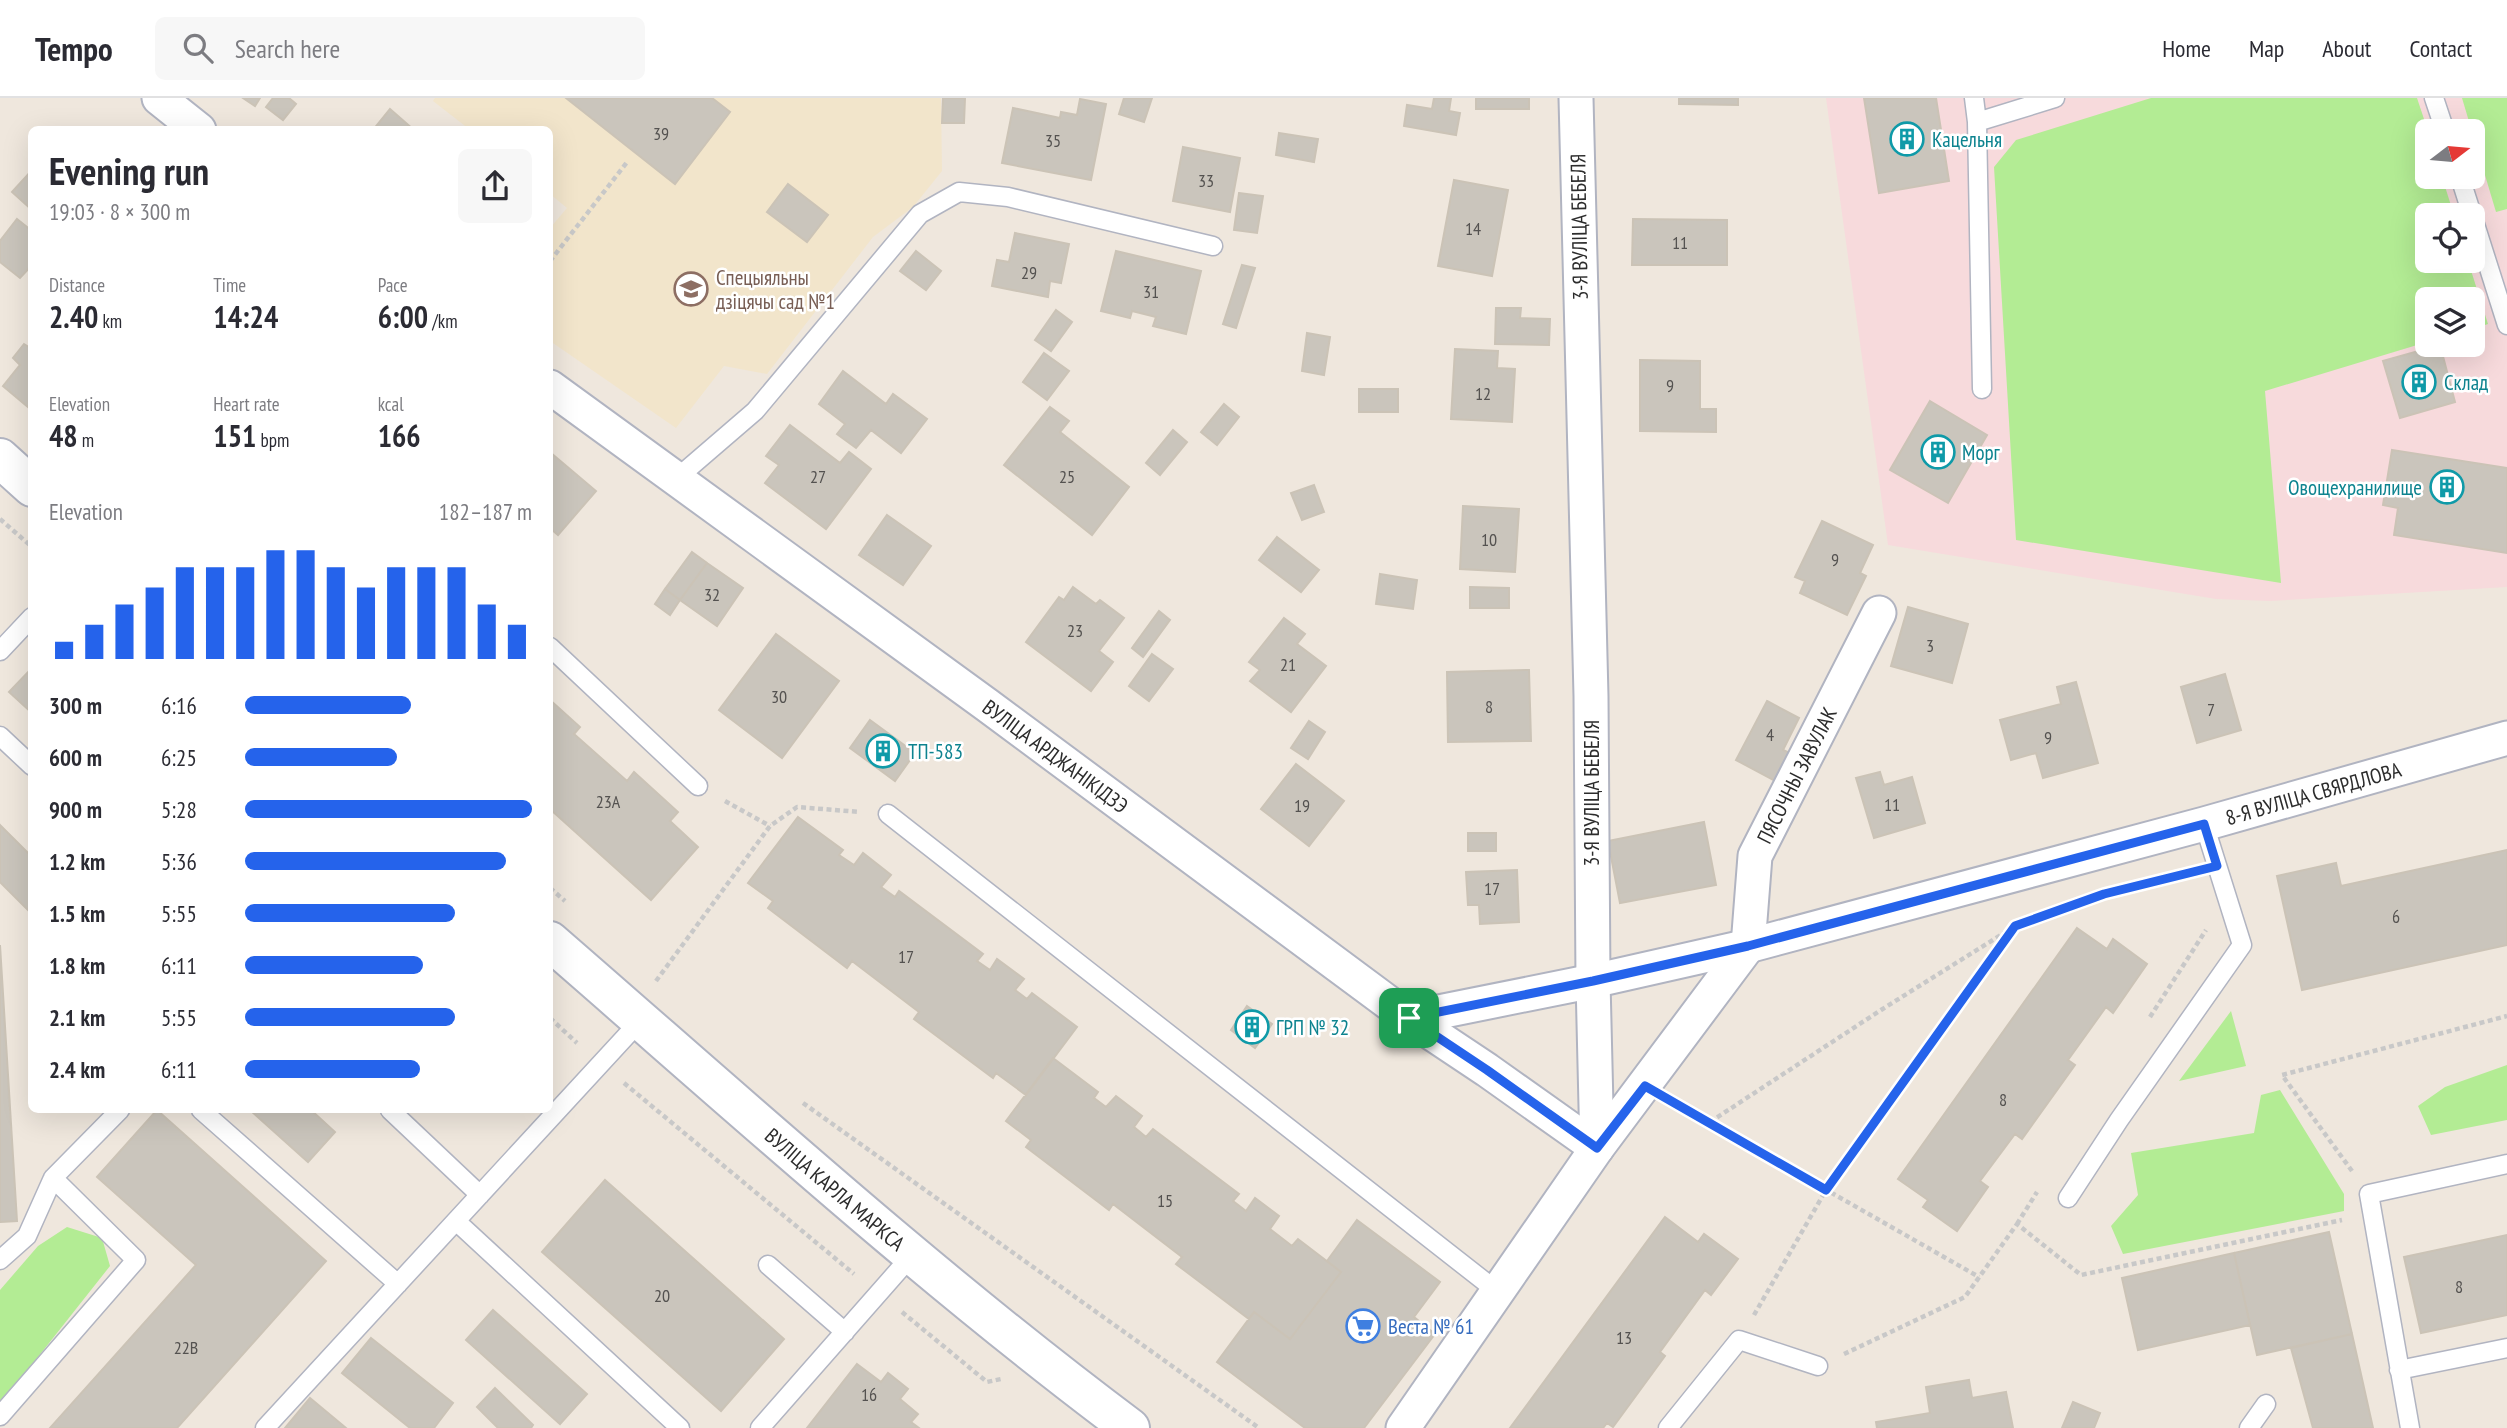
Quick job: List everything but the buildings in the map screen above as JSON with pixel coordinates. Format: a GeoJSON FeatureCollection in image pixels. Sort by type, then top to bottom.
{"type":"FeatureCollection","features":[{"type":"Feature","properties":{"kind":"main road"},"geometry":{"type":"LineString","coordinates":[[0,458],[28,483]]}},
{"type":"Feature","properties":{"kind":"main road","name":"ВУЛІЦА КАРЛА МАРКСА"},"geometry":{"type":"LineString","coordinates":[[553,944],[913,1254],[1084,1394],[1130,1428]]}},
{"type":"Feature","properties":{"kind":"street"},"geometry":{"type":"LineString","coordinates":[[159,98],[194,126]]}},
{"type":"Feature","properties":{"kind":"street","name":"3-Я ВУЛІЦА БЕБЕЛЯ"},"geometry":{"type":"LineString","coordinates":[[1576,98],[1591,696],[1597,1148]]}},
{"type":"Feature","properties":{"kind":"street","name":"ВУЛІЦА АРДЖАНІКІДЗЭ"},"geometry":{"type":"LineString","coordinates":[[553,389],[987,705],[1409,1018],[1597,1148]]}},
{"type":"Feature","properties":{"kind":"street","name":"ПЯСОЧНЫ ЗАВУЛАК"},"geometry":{"type":"LineString","coordinates":[[1748,946],[1755,856],[1879,613]]}},
{"type":"Feature","properties":{"kind":"street","name":"8-Я ВУЛІЦА СВЯРДЛОВА"},"geometry":{"type":"LineString","coordinates":[[1593,981],[1748,946],[2204,824],[2507,738]]}},
{"type":"Feature","properties":{"kind":"street"},"geometry":{"type":"LineString","coordinates":[[1403,1428],[1597,1148],[1748,946]]}},
{"type":"Feature","properties":{"kind":"street"},"geometry":{"type":"LineString","coordinates":[[1409,1018],[1593,981]]}},
{"type":"Feature","properties":{"kind":"lane"},"geometry":{"type":"LineString","coordinates":[[1974,98],[1977,122],[1982,389]]}},
{"type":"Feature","properties":{"kind":"lane"},"geometry":{"type":"LineString","coordinates":[[1977,122],[2055,98]]}},
{"type":"Feature","properties":{"kind":"lane"},"geometry":{"type":"LineString","coordinates":[[2434,98],[2441,119]]}},
{"type":"Feature","properties":{"kind":"lane"},"geometry":{"type":"LineString","coordinates":[[2464,189],[2507,325]]}},
{"type":"Feature","properties":{"kind":"lane"},"geometry":{"type":"LineString","coordinates":[[676,479],[755,411],[920,214],[959,192],[1008,197],[1213,246]]}},
{"type":"Feature","properties":{"kind":"lane"},"geometry":{"type":"LineString","coordinates":[[0,651],[28,621]]}},
{"type":"Feature","properties":{"kind":"lane"},"geometry":{"type":"LineString","coordinates":[[553,650],[698,786]]}},
{"type":"Feature","properties":{"kind":"lane"},"geometry":{"type":"LineString","coordinates":[[0,736],[28,762]]}},
{"type":"Feature","properties":{"kind":"lane"},"geometry":{"type":"LineString","coordinates":[[888,814],[1498,1292]]}},
{"type":"Feature","properties":{"kind":"lane"},"geometry":{"type":"LineString","coordinates":[[2067,1198],[2242,945],[2204,824]]}},
{"type":"Feature","properties":{"kind":"lane"},"geometry":{"type":"LineString","coordinates":[[264,1428],[641,1020]]}},
{"type":"Feature","properties":{"kind":"lane"},"geometry":{"type":"LineString","coordinates":[[0,1260],[27,1236],[53,1178],[118,1113]]}},
{"type":"Feature","properties":{"kind":"lane"},"geometry":{"type":"LineString","coordinates":[[204,1113],[398,1284]]}},
{"type":"Feature","properties":{"kind":"lane"},"geometry":{"type":"LineString","coordinates":[[393,1113],[480,1195]]}},
{"type":"Feature","properties":{"kind":"lane"},"geometry":{"type":"LineString","coordinates":[[2410,1428],[2369,1194],[2507,1164]]}},
{"type":"Feature","properties":{"kind":"lane"},"geometry":{"type":"LineString","coordinates":[[0,1416],[136,1261],[53,1178]]}},
{"type":"Feature","properties":{"kind":"lane"},"geometry":{"type":"LineString","coordinates":[[456,1221],[680,1428]]}},
{"type":"Feature","properties":{"kind":"lane"},"geometry":{"type":"LineString","coordinates":[[760,1428],[913,1254]]}},
{"type":"Feature","properties":{"kind":"lane"},"geometry":{"type":"LineString","coordinates":[[768,1265],[845,1332]]}},
{"type":"Feature","properties":{"kind":"lane"},"geometry":{"type":"LineString","coordinates":[[1668,1428],[1739,1340],[1818,1366]]}},
{"type":"Feature","properties":{"kind":"lane"},"geometry":{"type":"LineString","coordinates":[[2399,1370],[2507,1348]]}},
{"type":"Feature","properties":{"kind":"lane"},"geometry":{"type":"LineString","coordinates":[[2249,1428],[2266,1404]]}},
{"type":"Feature","properties":{"kind":"path"},"geometry":{"type":"LineString","coordinates":[[553,257],[628,161]]}},
{"type":"Feature","properties":{"kind":"path"},"geometry":{"type":"LineString","coordinates":[[0,519],[28,544]]}},
{"type":"Feature","properties":{"kind":"path"},"geometry":{"type":"LineString","coordinates":[[698,786],[770,826]]}},
{"type":"Feature","properties":{"kind":"path"},"geometry":{"type":"LineString","coordinates":[[655,982],[770,826],[797,807],[888,814]]}},
{"type":"Feature","properties":{"kind":"path"},"geometry":{"type":"LineString","coordinates":[[1710,1123],[1881,1010],[2015,926],[2104,894],[2217,866]]}},
{"type":"Feature","properties":{"kind":"path"},"geometry":{"type":"LineString","coordinates":[[553,891],[569,905]]}},
{"type":"Feature","properties":{"kind":"path"},"geometry":{"type":"LineString","coordinates":[[1739,1340],[1826,1190],[2015,926]]}},
{"type":"Feature","properties":{"kind":"path"},"geometry":{"type":"LineString","coordinates":[[646,973],[665,990]]}},
{"type":"Feature","properties":{"kind":"path"},"geometry":{"type":"LineString","coordinates":[[2369,1194],[2281,1075],[2507,1016]]}},
{"type":"Feature","properties":{"kind":"path"},"geometry":{"type":"LineString","coordinates":[[553,1020],[601,1064],[988,1382],[1013,1378]]}},
{"type":"Feature","properties":{"kind":"path"},"geometry":{"type":"LineString","coordinates":[[1645,1086],[1979,1277]]}},
{"type":"Feature","properties":{"kind":"path"},"geometry":{"type":"LineString","coordinates":[[797,1099],[1259,1428]]}},
{"type":"Feature","properties":{"kind":"path"},"geometry":{"type":"LineString","coordinates":[[1818,1366],[1965,1297],[2017,1224],[2081,1275],[2373,1214]]}},
{"type":"Feature","properties":{"kind":"shaded area","name":"Спецыяльны дзіцячы сад №1"},"geometry":{"type":"Polygon","coordinates":[[[435,98],[941,98],[942,171],[913,207],[873,237],[767,374],[724,366],[676,428],[553,343],[553,224],[567,208],[553,196],[553,126],[465,126],[433,101],[435,98]]]}},
{"type":"Feature","properties":{"kind":"shaded area"},"geometry":{"type":"Polygon","coordinates":[[[1826,98],[2507,98],[2507,587],[2270,601],[2216,599],[1888,545],[1826,98]]]}},
{"type":"Feature","properties":{"kind":"green space"},"geometry":{"type":"Polygon","coordinates":[[[2151,98],[2417,98],[2424,119],[2415,119],[2415,189],[2446,189],[2450,203],[2415,203],[2415,273],[2472,273],[2476,287],[2415,287],[2415,346],[2265,391],[2281,583],[2016,540],[1994,167],[2016,140],[2151,98]]]}},
{"type":"Feature","properties":{"kind":"green space"},"geometry":{"type":"Polygon","coordinates":[[[2462,98],[2507,98],[2507,209],[2496,212],[2485,175],[2485,119],[2468,119],[2462,98]]]}},
{"type":"Feature","properties":{"kind":"green space"},"geometry":{"type":"Polygon","coordinates":[[[2231,1011],[2246,1066],[2179,1081],[2231,1011]]]}},
{"type":"Feature","properties":{"kind":"green space"},"geometry":{"type":"Polygon","coordinates":[[[2507,1065],[2507,1120],[2431,1135],[2418,1106],[2445,1087],[2507,1065]]]}},
{"type":"Feature","properties":{"kind":"green space"},"geometry":{"type":"Polygon","coordinates":[[[2280,1090],[2344,1194],[2344,1211],[2123,1254],[2111,1226],[2138,1195],[2131,1153],[2254,1133],[2261,1095],[2280,1090]]]}},
{"type":"Feature","properties":{"kind":"green space"},"geometry":{"type":"Polygon","coordinates":[[[67,1227],[102,1238],[110,1266],[0,1405],[0,1290],[38,1246],[67,1227]]]}},
{"type":"Feature","properties":{"kind":"place","name":"Кацельня"},"geometry":{"type":"Point","coordinates":[1907,139]}},
{"type":"Feature","properties":{"kind":"place","name":"Спецыяльны дзіцячы сад №1"},"geometry":{"type":"Point","coordinates":[691,289]}},
{"type":"Feature","properties":{"kind":"place","name":"Склад"},"geometry":{"type":"Point","coordinates":[2419,382]}},
{"type":"Feature","properties":{"kind":"place","name":"Морг"},"geometry":{"type":"Point","coordinates":[1938,452]}},
{"type":"Feature","properties":{"kind":"place","name":"Овощехранилище"},"geometry":{"type":"Point","coordinates":[2447,487]}},
{"type":"Feature","properties":{"kind":"place","name":"ТП-583"},"geometry":{"type":"Point","coordinates":[883,751]}},
{"type":"Feature","properties":{"kind":"place","name":"ГРП № 32"},"geometry":{"type":"Point","coordinates":[1252,1027]}},
{"type":"Feature","properties":{"kind":"place","name":"Веста № 61"},"geometry":{"type":"Point","coordinates":[1363,1326]}},
{"type":"Feature","properties":{"kind":"route"},"geometry":{"type":"LineString","coordinates":[[2204,824],[2217,866],[2104,894],[2015,926],[1826,1190],[1645,1086],[1597,1148],[1409,1018],[1748,946],[2204,824]]}}]}
